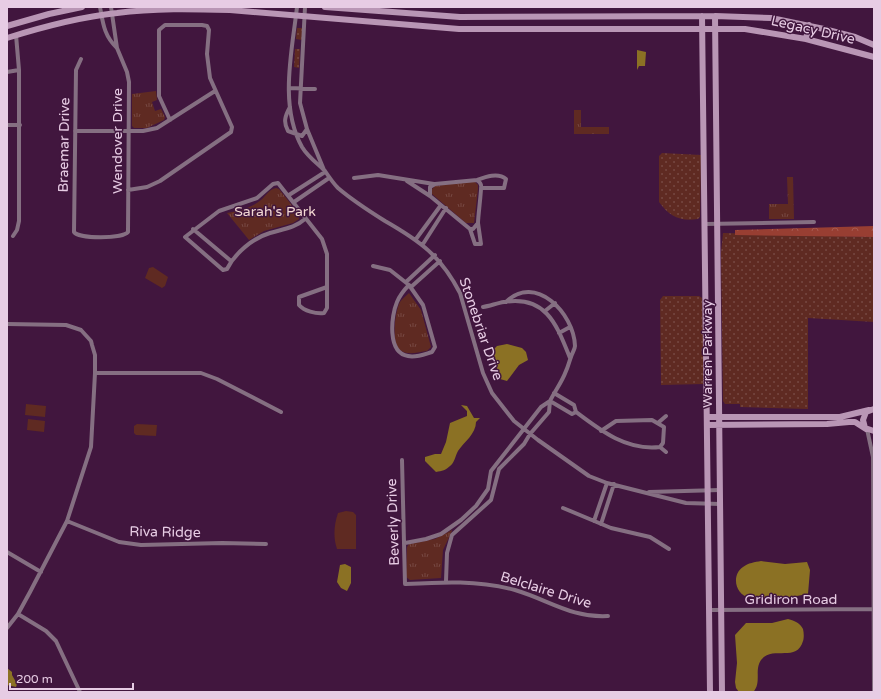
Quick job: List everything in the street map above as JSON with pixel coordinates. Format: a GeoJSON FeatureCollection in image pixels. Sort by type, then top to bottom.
{"type":"FeatureCollection","features":[{"type":"Feature","properties":{"kind":"main road"},"geometry":{"type":"LineString","coordinates":[[7,26],[82,7]]}},
{"type":"Feature","properties":{"kind":"main road","name":"Legacy Drive"},"geometry":{"type":"LineString","coordinates":[[325,7],[441,16],[715,16],[771,18],[855,37],[874,44]]}},
{"type":"Feature","properties":{"kind":"main road","name":"Legacy Drive"},"geometry":{"type":"LineString","coordinates":[[7,38],[43,28],[101,16],[112,10],[192,9],[230,10],[296,17],[459,29],[745,29],[806,39],[874,57]]}},
{"type":"Feature","properties":{"kind":"main road"},"geometry":{"type":"LineString","coordinates":[[602,16],[602,28]]}},
{"type":"Feature","properties":{"kind":"main road","name":"Warren Parkway"},"geometry":{"type":"LineString","coordinates":[[702,16],[710,692]]}},
{"type":"Feature","properties":{"kind":"main road","name":"Warren Parkway"},"geometry":{"type":"LineString","coordinates":[[715,16],[722,692]]}},
{"type":"Feature","properties":{"kind":"main road"},"geometry":{"type":"LineString","coordinates":[[519,17],[519,28]]}},
{"type":"Feature","properties":{"kind":"main road"},"geometry":{"type":"LineString","coordinates":[[806,39],[809,26]]}},
{"type":"Feature","properties":{"kind":"main road"},"geometry":{"type":"LineString","coordinates":[[704,118],[716,119]]}},
{"type":"Feature","properties":{"kind":"main road"},"geometry":{"type":"LineString","coordinates":[[705,294],[719,292]]}},
{"type":"Feature","properties":{"kind":"main road"},"geometry":{"type":"LineString","coordinates":[[706,417],[847,416],[872,410]]}},
{"type":"Feature","properties":{"kind":"main road"},"geometry":{"type":"LineString","coordinates":[[867,429],[863,423],[863,418],[872,410]]}},
{"type":"Feature","properties":{"kind":"main road"},"geometry":{"type":"LineString","coordinates":[[820,416],[820,424]]}},
{"type":"Feature","properties":{"kind":"main road"},"geometry":{"type":"LineString","coordinates":[[707,425],[820,424],[855,422],[874,431]]}},
{"type":"Feature","properties":{"kind":"street","name":"Wendover Drive"},"geometry":{"type":"LineString","coordinates":[[100,7],[104,30],[109,41],[117,48]]}},
{"type":"Feature","properties":{"kind":"street","name":"Stonebriar Drive"},"geometry":{"type":"LineString","coordinates":[[297,7],[290,88],[290,107],[298,135],[306,154],[325,172]]}},
{"type":"Feature","properties":{"kind":"street","name":"Stonebriar Drive"},"geometry":{"type":"LineString","coordinates":[[305,7],[299,88],[300,103],[307,129],[325,172],[339,188],[360,204],[423,244],[440,261],[454,281],[460,293],[483,373],[492,393],[504,410],[530,434],[589,476],[607,483],[678,502],[696,505],[720,504]]}},
{"type":"Feature","properties":{"kind":"street","name":"Wendover Drive"},"geometry":{"type":"LineString","coordinates":[[112,10],[117,48],[127,72],[129,82],[128,232],[125,235]]}},
{"type":"Feature","properties":{"kind":"street"},"geometry":{"type":"LineString","coordinates":[[128,190],[147,187],[160,182],[231,132],[232,127],[215,91],[207,66],[209,30],[207,26],[172,25],[161,27],[159,30],[159,96],[170,120]]}},
{"type":"Feature","properties":{"kind":"street"},"geometry":{"type":"LineString","coordinates":[[13,236],[17,230],[19,221],[20,125],[18,44],[16,35]]}},
{"type":"Feature","properties":{"kind":"street","name":"Braemar Drive"},"geometry":{"type":"LineString","coordinates":[[81,60],[76,70],[74,232],[79,236],[125,235]]}},
{"type":"Feature","properties":{"kind":"street"},"geometry":{"type":"LineString","coordinates":[[7,72],[19,70]]}},
{"type":"Feature","properties":{"kind":"street"},"geometry":{"type":"LineString","coordinates":[[290,88],[315,89]]}},
{"type":"Feature","properties":{"kind":"street"},"geometry":{"type":"LineString","coordinates":[[75,131],[129,132],[157,128],[215,91]]}},
{"type":"Feature","properties":{"kind":"street","name":"Stonebriar Drive"},"geometry":{"type":"LineString","coordinates":[[290,107],[286,116],[285,125],[288,131],[298,135]]}},
{"type":"Feature","properties":{"kind":"street"},"geometry":{"type":"LineString","coordinates":[[7,126],[20,125]]}},
{"type":"Feature","properties":{"kind":"street"},"geometry":{"type":"LineString","coordinates":[[298,135],[302,136],[307,129]]}},
{"type":"Feature","properties":{"kind":"street"},"geometry":{"type":"LineString","coordinates":[[289,196],[325,172]]}},
{"type":"Feature","properties":{"kind":"street"},"geometry":{"type":"LineString","coordinates":[[354,178],[378,175],[434,184],[477,180],[487,176],[503,177],[506,179],[504,188],[481,188]]}},
{"type":"Feature","properties":{"kind":"street"},"geometry":{"type":"LineString","coordinates":[[294,202],[329,178]]}},
{"type":"Feature","properties":{"kind":"street"},"geometry":{"type":"LineString","coordinates":[[405,180],[446,208],[470,229],[475,244],[481,244],[478,223],[481,188],[480,183],[477,180]]}},
{"type":"Feature","properties":{"kind":"street"},"geometry":{"type":"LineString","coordinates":[[305,219],[294,227],[265,235],[248,246],[231,261],[227,269],[223,270],[217,267],[185,237],[193,229],[219,211],[257,198],[274,183],[278,183],[282,186],[305,219],[322,239],[326,250],[327,287],[327,308],[324,313],[303,309],[299,305],[299,297],[327,287]]}},
{"type":"Feature","properties":{"kind":"street"},"geometry":{"type":"LineString","coordinates":[[430,196],[430,187],[434,184]]}},
{"type":"Feature","properties":{"kind":"street"},"geometry":{"type":"LineString","coordinates":[[416,239],[441,205]]}},
{"type":"Feature","properties":{"kind":"street"},"geometry":{"type":"LineString","coordinates":[[423,244],[446,208]]}},
{"type":"Feature","properties":{"kind":"street"},"geometry":{"type":"LineString","coordinates":[[705,224],[814,222]]}},
{"type":"Feature","properties":{"kind":"street"},"geometry":{"type":"LineString","coordinates":[[470,229],[473,229],[478,223]]}},
{"type":"Feature","properties":{"kind":"street"},"geometry":{"type":"LineString","coordinates":[[193,229],[231,261]]}},
{"type":"Feature","properties":{"kind":"street"},"geometry":{"type":"LineString","coordinates":[[373,266],[390,270],[409,285],[425,310],[436,347],[432,352],[418,356],[408,356],[402,354],[394,345],[394,316],[397,302],[404,290],[409,285],[435,255]]}},
{"type":"Feature","properties":{"kind":"street"},"geometry":{"type":"LineString","coordinates":[[409,285],[440,261]]}},
{"type":"Feature","properties":{"kind":"street"},"geometry":{"type":"LineString","coordinates":[[446,581],[447,553],[452,535],[490,500],[499,469],[516,453],[530,434],[550,412],[550,401],[566,373],[570,358],[576,347],[570,327],[555,303],[539,293],[525,292],[514,294],[506,302]]}},
{"type":"Feature","properties":{"kind":"street"},"geometry":{"type":"LineString","coordinates":[[483,307],[506,302],[523,302],[538,305],[545,311],[559,333],[570,358]]}},
{"type":"Feature","properties":{"kind":"street"},"geometry":{"type":"LineString","coordinates":[[545,311],[555,303]]}},
{"type":"Feature","properties":{"kind":"street"},"geometry":{"type":"LineString","coordinates":[[7,324],[66,325],[81,330],[91,340],[95,355],[91,448],[67,521],[18,614],[7,628]]}},
{"type":"Feature","properties":{"kind":"street"},"geometry":{"type":"LineString","coordinates":[[559,333],[570,327]]}},
{"type":"Feature","properties":{"kind":"street"},"geometry":{"type":"LineString","coordinates":[[95,373],[201,374],[217,379],[281,412]]}},
{"type":"Feature","properties":{"kind":"street"},"geometry":{"type":"LineString","coordinates":[[554,393],[574,405],[576,412],[601,431],[633,445],[652,448],[660,447],[666,452]]}},
{"type":"Feature","properties":{"kind":"street"},"geometry":{"type":"LineString","coordinates":[[405,543],[426,539],[440,534],[461,520],[476,506],[488,489],[491,471],[541,407],[550,401]]}},
{"type":"Feature","properties":{"kind":"street"},"geometry":{"type":"LineString","coordinates":[[550,401],[572,414],[576,412]]}},
{"type":"Feature","properties":{"kind":"street"},"geometry":{"type":"LineString","coordinates":[[659,422],[666,416]]}},
{"type":"Feature","properties":{"kind":"street"},"geometry":{"type":"LineString","coordinates":[[601,431],[616,421],[652,420],[659,422],[664,427],[663,443],[660,447]]}},
{"type":"Feature","properties":{"kind":"street"},"geometry":{"type":"LineString","coordinates":[[867,429],[874,456],[874,692]]}},
{"type":"Feature","properties":{"kind":"street","name":"Beverly Drive"},"geometry":{"type":"LineString","coordinates":[[402,460],[405,584]]}},
{"type":"Feature","properties":{"kind":"street"},"geometry":{"type":"LineString","coordinates":[[594,521],[607,483]]}},
{"type":"Feature","properties":{"kind":"street"},"geometry":{"type":"LineString","coordinates":[[601,524],[614,484]]}},
{"type":"Feature","properties":{"kind":"street","name":"Stonebriar Drive"},"geometry":{"type":"LineString","coordinates":[[644,492],[720,490]]}},
{"type":"Feature","properties":{"kind":"street"},"geometry":{"type":"LineString","coordinates":[[678,502],[679,491]]}},
{"type":"Feature","properties":{"kind":"street"},"geometry":{"type":"LineString","coordinates":[[564,508],[601,524],[650,537],[669,550]]}},
{"type":"Feature","properties":{"kind":"street","name":"Riva Ridge"},"geometry":{"type":"LineString","coordinates":[[67,521],[119,542],[141,545],[222,543],[266,544]]}},
{"type":"Feature","properties":{"kind":"street"},"geometry":{"type":"LineString","coordinates":[[7,552],[41,572]]}},
{"type":"Feature","properties":{"kind":"street","name":"Belclaire Drive"},"geometry":{"type":"LineString","coordinates":[[405,584],[446,581],[496,586],[528,594],[586,616],[608,616]]}},
{"type":"Feature","properties":{"kind":"street","name":"Gridiron Road"},"geometry":{"type":"LineString","coordinates":[[709,610],[874,609]]}},
{"type":"Feature","properties":{"kind":"street"},"geometry":{"type":"LineString","coordinates":[[18,614],[46,631],[56,641],[80,692]]}},
{"type":"Feature","properties":{"kind":"green space"},"geometry":{"type":"Polygon","coordinates":[[[297,28],[303,28],[302,40],[296,39],[297,28]]]}},
{"type":"Feature","properties":{"kind":"green space"},"geometry":{"type":"Polygon","coordinates":[[[295,49],[300,49],[299,68],[294,67],[295,49]]]}},
{"type":"Feature","properties":{"kind":"green space"},"geometry":{"type":"Polygon","coordinates":[[[156,91],[157,100],[152,102],[155,111],[161,109],[165,117],[164,120],[147,128],[134,128],[132,126],[132,94],[156,91]]]}},
{"type":"Feature","properties":{"kind":"green space"},"geometry":{"type":"Polygon","coordinates":[[[574,110],[581,110],[581,127],[609,127],[609,134],[574,134],[574,110]]]}},
{"type":"Feature","properties":{"kind":"green space"},"geometry":{"type":"Polygon","coordinates":[[[662,153],[701,155],[700,217],[698,219],[680,219],[667,211],[659,202],[659,156],[662,153]]]}},
{"type":"Feature","properties":{"kind":"green space"},"geometry":{"type":"Polygon","coordinates":[[[787,177],[793,177],[794,219],[769,219],[769,204],[788,204],[787,177]]]}},
{"type":"Feature","properties":{"kind":"green space"},"geometry":{"type":"Polygon","coordinates":[[[474,181],[478,185],[478,189],[474,223],[466,223],[432,194],[432,189],[435,186],[474,181]]]}},
{"type":"Feature","properties":{"kind":"green space","name":"Sarah's Park"},"geometry":{"type":"Polygon","coordinates":[[[276,188],[279,189],[298,213],[299,219],[293,223],[264,231],[249,240],[227,213],[253,205],[261,200],[271,190],[276,188]]]}},
{"type":"Feature","properties":{"kind":"green space"},"geometry":{"type":"Polygon","coordinates":[[[874,226],[874,237],[735,235],[735,230],[874,226]]]}},
{"type":"Feature","properties":{"kind":"green space"},"geometry":{"type":"Polygon","coordinates":[[[723,233],[874,237],[874,322],[808,318],[808,409],[740,407],[740,404],[725,404],[723,401],[721,253],[723,233]]]}},
{"type":"Feature","properties":{"kind":"green space"},"geometry":{"type":"Polygon","coordinates":[[[153,267],[168,277],[165,286],[162,288],[145,278],[149,268],[153,267]]]}},
{"type":"Feature","properties":{"kind":"green space"},"geometry":{"type":"Polygon","coordinates":[[[409,293],[421,310],[431,347],[427,351],[406,353],[400,350],[397,346],[395,319],[398,306],[409,293]]]}},
{"type":"Feature","properties":{"kind":"green space"},"geometry":{"type":"Polygon","coordinates":[[[663,296],[699,296],[702,298],[704,384],[661,385],[660,300],[663,296]]]}},
{"type":"Feature","properties":{"kind":"green space"},"geometry":{"type":"Polygon","coordinates":[[[26,404],[46,406],[45,417],[25,415],[26,404]]]}},
{"type":"Feature","properties":{"kind":"green space"},"geometry":{"type":"Polygon","coordinates":[[[28,419],[45,421],[44,432],[27,430],[28,419]]]}},
{"type":"Feature","properties":{"kind":"green space"},"geometry":{"type":"Polygon","coordinates":[[[137,424],[157,425],[156,436],[136,435],[134,433],[134,426],[137,424]]]}},
{"type":"Feature","properties":{"kind":"green space"},"geometry":{"type":"Polygon","coordinates":[[[346,511],[353,512],[356,515],[356,549],[337,549],[334,531],[338,513],[346,511]]]}},
{"type":"Feature","properties":{"kind":"green space"},"geometry":{"type":"Polygon","coordinates":[[[452,530],[443,550],[441,578],[410,580],[406,577],[407,547],[409,544],[435,539],[452,530]]]}},
{"type":"Feature","properties":{"kind":"shaded area"},"geometry":{"type":"Polygon","coordinates":[[[637,50],[646,52],[645,66],[639,66],[637,70],[637,50]]]}},
{"type":"Feature","properties":{"kind":"shaded area"},"geometry":{"type":"Polygon","coordinates":[[[507,344],[522,348],[526,352],[528,360],[519,365],[507,381],[500,379],[492,351],[497,346],[507,344]]]}},
{"type":"Feature","properties":{"kind":"shaded area"},"geometry":{"type":"Polygon","coordinates":[[[461,405],[467,406],[474,418],[480,418],[476,422],[472,434],[458,451],[452,464],[442,471],[436,472],[425,461],[425,457],[441,454],[446,442],[450,423],[467,416],[467,411],[461,405]]]}},
{"type":"Feature","properties":{"kind":"shaded area"},"geometry":{"type":"Polygon","coordinates":[[[761,561],[785,564],[807,562],[810,570],[808,594],[771,599],[757,599],[745,596],[738,589],[736,584],[737,575],[745,566],[761,561]]]}},
{"type":"Feature","properties":{"kind":"shaded area"},"geometry":{"type":"Polygon","coordinates":[[[345,564],[351,567],[351,583],[347,591],[341,588],[337,582],[340,565],[345,564]]]}},
{"type":"Feature","properties":{"kind":"shaded area"},"geometry":{"type":"Polygon","coordinates":[[[788,619],[797,622],[803,629],[804,638],[800,648],[790,653],[771,654],[766,656],[759,664],[758,681],[753,692],[739,692],[736,688],[735,682],[737,663],[735,635],[746,623],[772,623],[788,619]]]}},
{"type":"Feature","properties":{"kind":"shaded area"},"geometry":{"type":"Polygon","coordinates":[[[7,668],[12,672],[17,684],[16,687],[7,685],[7,668]]]}}]}
